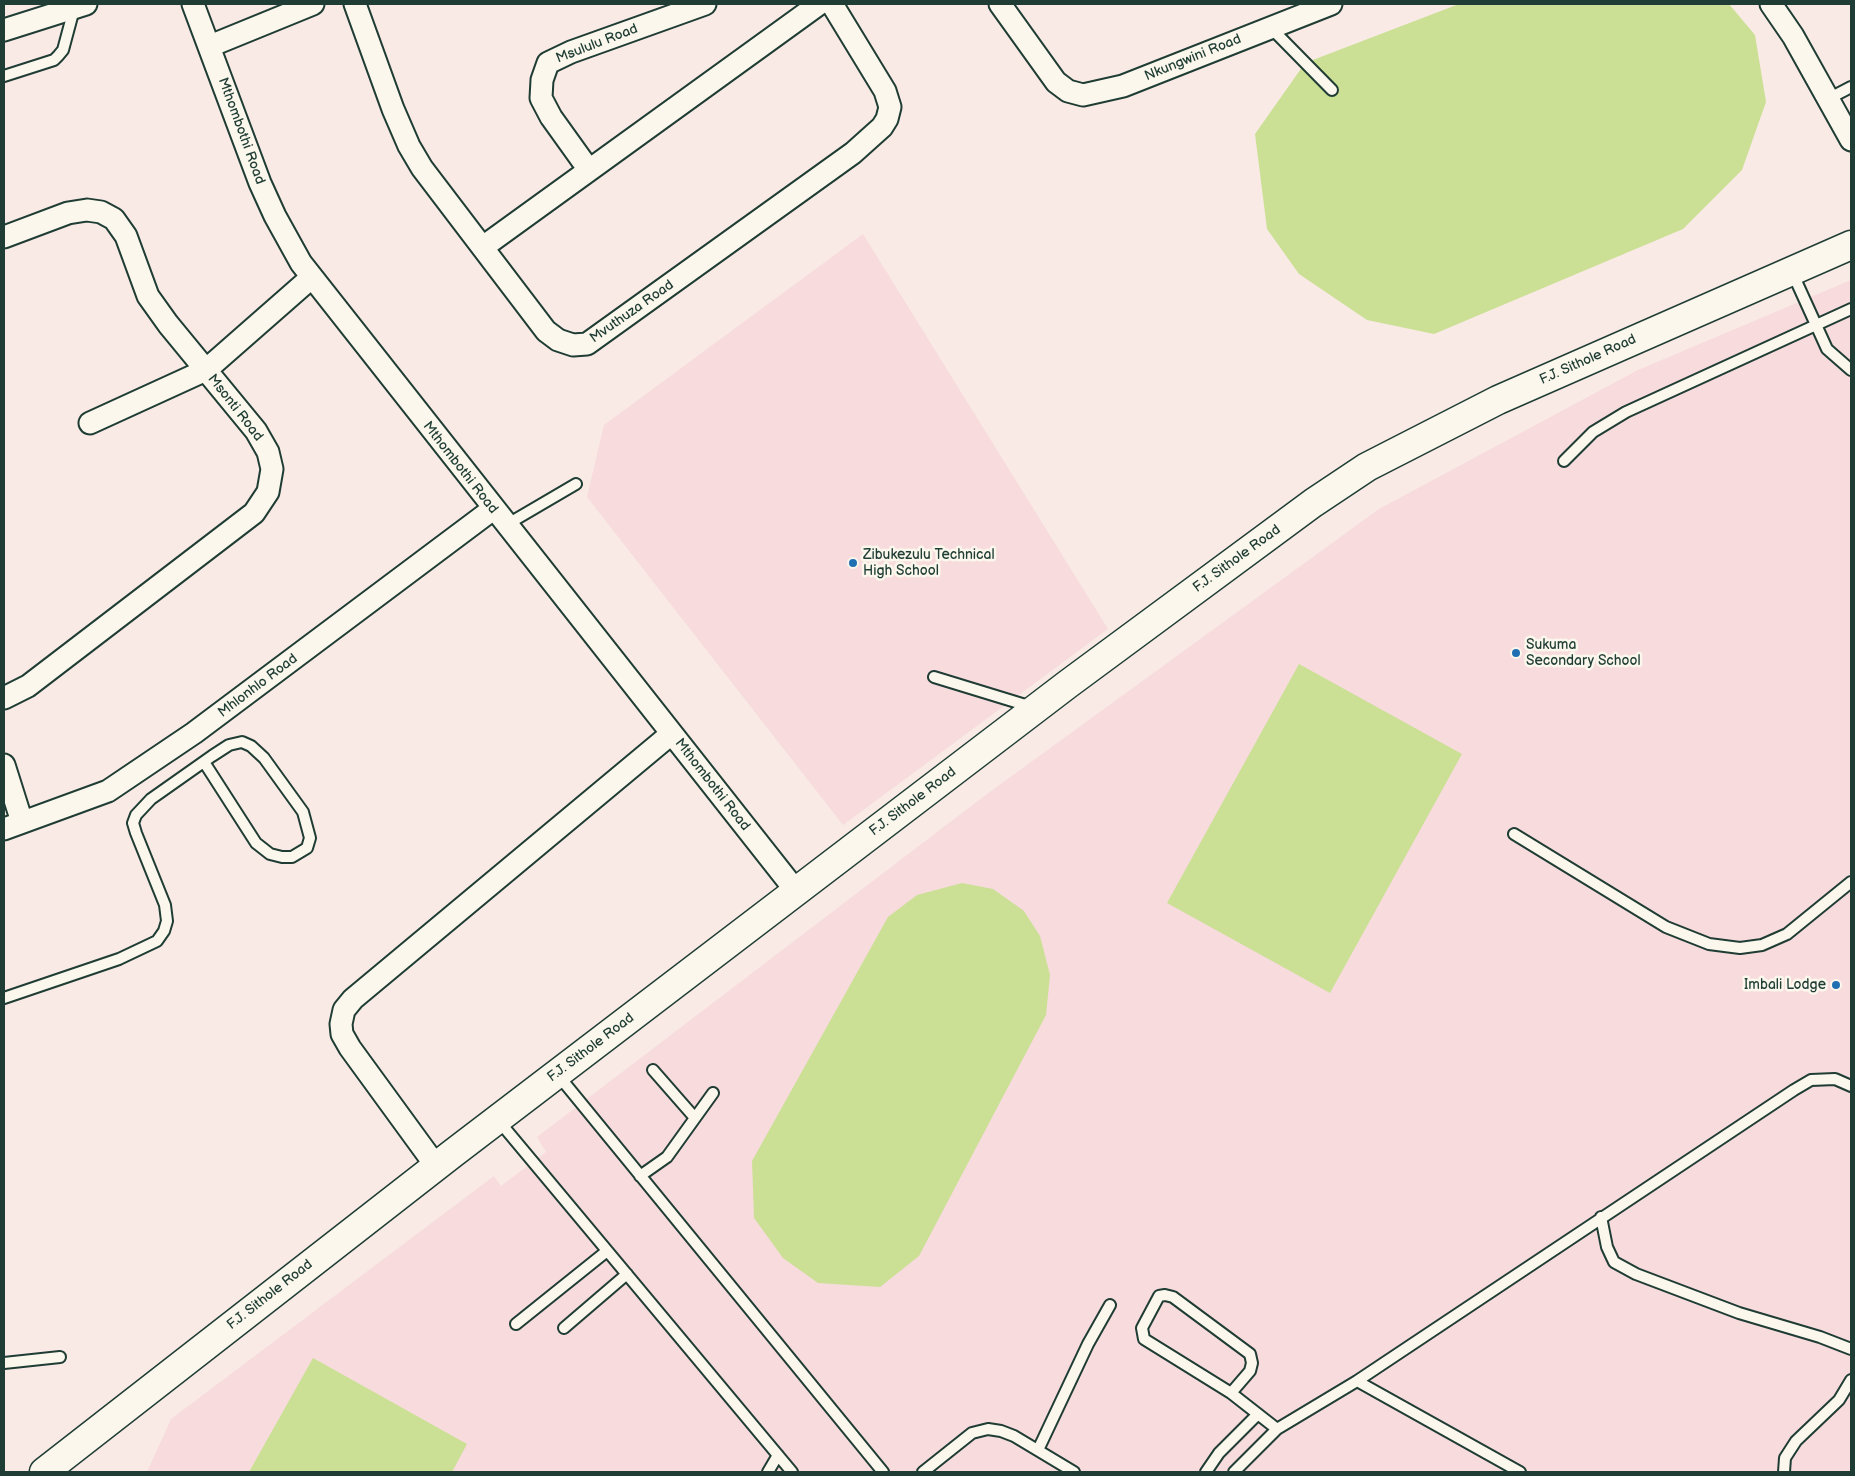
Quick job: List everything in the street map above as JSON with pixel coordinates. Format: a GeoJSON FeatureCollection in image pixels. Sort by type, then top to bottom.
{"type":"FeatureCollection","features":[{"type":"Feature","properties":{"kind":"street","name":"Mthombothi Road"},"geometry":{"type":"LineString","coordinates":[[193,4],[260,183],[275,216],[301,263],[499,517],[796,891]]}},
{"type":"Feature","properties":{"kind":"street"},"geometry":{"type":"LineString","coordinates":[[210,46],[313,4]]}},
{"type":"Feature","properties":{"kind":"street","name":"Mvuthuza Road"},"geometry":{"type":"LineString","coordinates":[[355,4],[408,146],[422,168],[546,331],[558,340],[572,345],[587,344],[853,153],[882,127],[887,119],[890,107],[885,91],[832,4]]}},
{"type":"Feature","properties":{"kind":"street","name":"Msululu Road"},"geometry":{"type":"LineString","coordinates":[[589,170],[551,117],[542,98],[542,80],[548,63],[571,52],[705,4]]}},
{"type":"Feature","properties":{"kind":"street"},"geometry":{"type":"LineString","coordinates":[[483,247],[819,4]]}},
{"type":"Feature","properties":{"kind":"street","name":"Nkungwini Road"},"geometry":{"type":"LineString","coordinates":[[1000,4],[1056,82],[1068,91],[1083,95],[1123,86],[1331,4]]}},
{"type":"Feature","properties":{"kind":"street"},"geometry":{"type":"LineString","coordinates":[[1771,4],[1793,36],[1851,140]]}},
{"type":"Feature","properties":{"kind":"street"},"geometry":{"type":"LineString","coordinates":[[4,30],[80,6]]}},
{"type":"Feature","properties":{"kind":"street","name":"Msonti Road"},"geometry":{"type":"LineString","coordinates":[[4,237],[68,213],[87,210],[101,212],[114,219],[126,236],[148,296],[256,431],[268,452],[272,469],[268,492],[254,513],[28,686],[4,698]]}},
{"type":"Feature","properties":{"kind":"street","name":"F.J. Sithole Road"},"geometry":{"type":"LineString","coordinates":[[47,1471],[497,1119],[1035,708],[1305,509],[1367,467],[1498,400],[1851,245]]}},
{"type":"Feature","properties":{"kind":"street"},"geometry":{"type":"LineString","coordinates":[[90,423],[206,370],[312,277]]}},
{"type":"Feature","properties":{"kind":"street","name":"Mhlonhlo Road"},"geometry":{"type":"LineString","coordinates":[[13,825],[101,794],[194,734],[499,517]]}},
{"type":"Feature","properties":{"kind":"street"},"geometry":{"type":"LineString","coordinates":[[436,1166],[350,1048],[342,1034],[341,1024],[344,1010],[353,999],[671,734]]}},
{"type":"Feature","properties":{"kind":"street"},"geometry":{"type":"LineString","coordinates":[[4,765],[13,825]]}},
{"type":"Feature","properties":{"kind":"lane"},"geometry":{"type":"LineString","coordinates":[[4,76],[54,60],[64,50],[80,6]]}},
{"type":"Feature","properties":{"kind":"lane"},"geometry":{"type":"LineString","coordinates":[[1270,27],[1332,90]]}},
{"type":"Feature","properties":{"kind":"lane"},"geometry":{"type":"LineString","coordinates":[[1828,99],[1851,87]]}},
{"type":"Feature","properties":{"kind":"lane"},"geometry":{"type":"LineString","coordinates":[[1792,271],[1814,324],[1828,349],[1851,370]]}},
{"type":"Feature","properties":{"kind":"lane"},"geometry":{"type":"LineString","coordinates":[[1564,461],[1594,432],[1626,412],[1814,324],[1851,309]]}},
{"type":"Feature","properties":{"kind":"lane"},"geometry":{"type":"LineString","coordinates":[[499,517],[576,484]]}},
{"type":"Feature","properties":{"kind":"lane"},"geometry":{"type":"LineString","coordinates":[[934,678],[1035,708]]}},
{"type":"Feature","properties":{"kind":"lane"},"geometry":{"type":"LineString","coordinates":[[4,998],[119,959],[157,941],[164,932],[167,922],[165,905],[133,823],[141,807],[204,762],[236,742],[251,746],[264,758],[303,812],[310,838],[307,848],[292,858],[270,854],[256,844],[204,762]]}},
{"type":"Feature","properties":{"kind":"lane"},"geometry":{"type":"LineString","coordinates":[[1514,834],[1666,927],[1709,944],[1740,948],[1762,945],[1787,934],[1851,882]]}},
{"type":"Feature","properties":{"kind":"lane"},"geometry":{"type":"LineString","coordinates":[[653,1070],[695,1118]]}},
{"type":"Feature","properties":{"kind":"lane"},"geometry":{"type":"LineString","coordinates":[[557,1074],[883,1472]]}},
{"type":"Feature","properties":{"kind":"lane"},"geometry":{"type":"LineString","coordinates":[[1234,1472],[1277,1429],[1357,1380],[1811,1080],[1835,1079],[1851,1086]]}},
{"type":"Feature","properties":{"kind":"lane"},"geometry":{"type":"LineString","coordinates":[[640,1176],[667,1157],[712,1093]]}},
{"type":"Feature","properties":{"kind":"lane"},"geometry":{"type":"LineString","coordinates":[[497,1119],[792,1472]]}},
{"type":"Feature","properties":{"kind":"lane"},"geometry":{"type":"LineString","coordinates":[[1601,1217],[1607,1247],[1614,1262],[1636,1274],[1739,1313],[1820,1337],[1851,1350]]}},
{"type":"Feature","properties":{"kind":"lane"},"geometry":{"type":"LineString","coordinates":[[516,1324],[607,1251]]}},
{"type":"Feature","properties":{"kind":"lane"},"geometry":{"type":"LineString","coordinates":[[564,1328],[626,1274]]}},
{"type":"Feature","properties":{"kind":"lane"},"geometry":{"type":"LineString","coordinates":[[1231,1393],[1250,1371],[1252,1363],[1250,1354],[1173,1297],[1159,1296],[1142,1328],[1144,1339],[1231,1393],[1277,1429]]}},
{"type":"Feature","properties":{"kind":"lane"},"geometry":{"type":"LineString","coordinates":[[1038,1450],[1088,1344],[1110,1305]]}},
{"type":"Feature","properties":{"kind":"lane"},"geometry":{"type":"LineString","coordinates":[[4,1363],[60,1357]]}},
{"type":"Feature","properties":{"kind":"lane"},"geometry":{"type":"LineString","coordinates":[[1357,1380],[1520,1472]]}},
{"type":"Feature","properties":{"kind":"lane"},"geometry":{"type":"LineString","coordinates":[[1784,1472],[1785,1458],[1796,1441],[1839,1400],[1851,1380]]}},
{"type":"Feature","properties":{"kind":"lane"},"geometry":{"type":"LineString","coordinates":[[1206,1472],[1219,1453],[1258,1414]]}},
{"type":"Feature","properties":{"kind":"lane"},"geometry":{"type":"LineString","coordinates":[[923,1472],[972,1432],[988,1429],[1014,1436],[1074,1472]]}},
{"type":"Feature","properties":{"kind":"lane"},"geometry":{"type":"LineString","coordinates":[[768,1472],[778,1455]]}},
{"type":"Feature","properties":{"kind":"shaded area","name":"Zibukezulu Technical High School"},"geometry":{"type":"Polygon","coordinates":[[[863,234],[1108,629],[843,825],[587,497],[604,425],[863,234]]]}},
{"type":"Feature","properties":{"kind":"shaded area"},"geometry":{"type":"Polygon","coordinates":[[[1851,280],[1851,1472],[147,1472],[171,1419],[494,1176],[501,1186],[546,1152],[537,1137],[983,797],[1379,509],[1638,370],[1851,280]]]}},
{"type":"Feature","properties":{"kind":"green space"},"geometry":{"type":"Polygon","coordinates":[[[1459,4],[1729,4],[1755,35],[1766,102],[1742,170],[1683,229],[1434,334],[1367,320],[1299,274],[1267,229],[1255,134],[1305,63],[1459,4]]]}},
{"type":"Feature","properties":{"kind":"green space"},"geometry":{"type":"Polygon","coordinates":[[[1299,664],[1462,754],[1330,993],[1167,903],[1299,664]]]}},
{"type":"Feature","properties":{"kind":"green space"},"geometry":{"type":"Polygon","coordinates":[[[962,883],[993,889],[1024,911],[1040,936],[1050,975],[1046,1015],[919,1256],[880,1287],[818,1283],[783,1258],[754,1218],[752,1161],[888,917],[917,895],[962,883]]]}},
{"type":"Feature","properties":{"kind":"green space"},"geometry":{"type":"Polygon","coordinates":[[[313,1358],[467,1444],[452,1472],[249,1472],[313,1358]]]}},
{"type":"Feature","properties":{"kind":"place","name":"Zibukezulu Technical High School"},"geometry":{"type":"Point","coordinates":[853,563]}},
{"type":"Feature","properties":{"kind":"place","name":"Sukuma Secondary School"},"geometry":{"type":"Point","coordinates":[1516,653]}},
{"type":"Feature","properties":{"kind":"place","name":"Imbali Lodge"},"geometry":{"type":"Point","coordinates":[1836,985]}}]}
